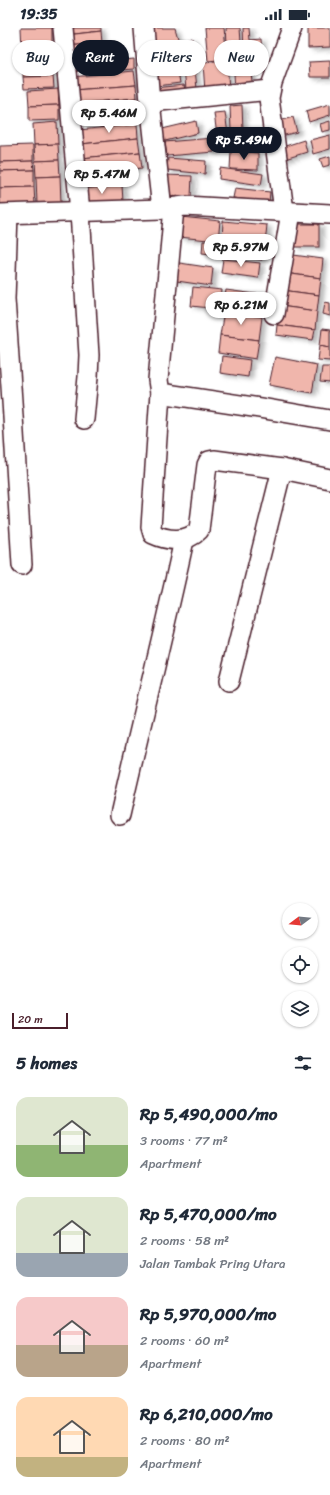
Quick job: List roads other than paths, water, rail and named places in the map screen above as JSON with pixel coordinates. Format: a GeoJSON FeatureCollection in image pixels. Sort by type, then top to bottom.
{"type":"FeatureCollection","features":[{"type":"Feature","properties":{"kind":"street"},"geometry":{"type":"LineString","coordinates":[[63,28],[80,212],[88,355],[88,377],[84,419]]}},
{"type":"Feature","properties":{"kind":"street"},"geometry":{"type":"LineString","coordinates":[[144,28],[150,102],[168,209],[158,380],[160,393],[151,527],[153,534],[160,537],[184,540],[193,536],[199,530],[207,465],[210,461],[214,460],[282,469],[330,478]]}},
{"type":"Feature","properties":{"kind":"street"},"geometry":{"type":"LineString","coordinates":[[274,314],[288,211],[269,98],[270,90],[292,28]]}},
{"type":"Feature","properties":{"kind":"street"},"geometry":{"type":"LineString","coordinates":[[150,102],[270,90]]}},
{"type":"Feature","properties":{"kind":"street"},"geometry":{"type":"LineString","coordinates":[[22,565],[5,299],[4,214],[168,209],[185,206],[330,214]]}},
{"type":"Feature","properties":{"kind":"street"},"geometry":{"type":"LineString","coordinates":[[160,393],[330,420]]}},
{"type":"Feature","properties":{"kind":"street"},"geometry":{"type":"LineString","coordinates":[[229,681],[282,469]]}},
{"type":"Feature","properties":{"kind":"street"},"geometry":{"type":"LineString","coordinates":[[120,815],[145,704],[165,629],[184,540]]}}]}
